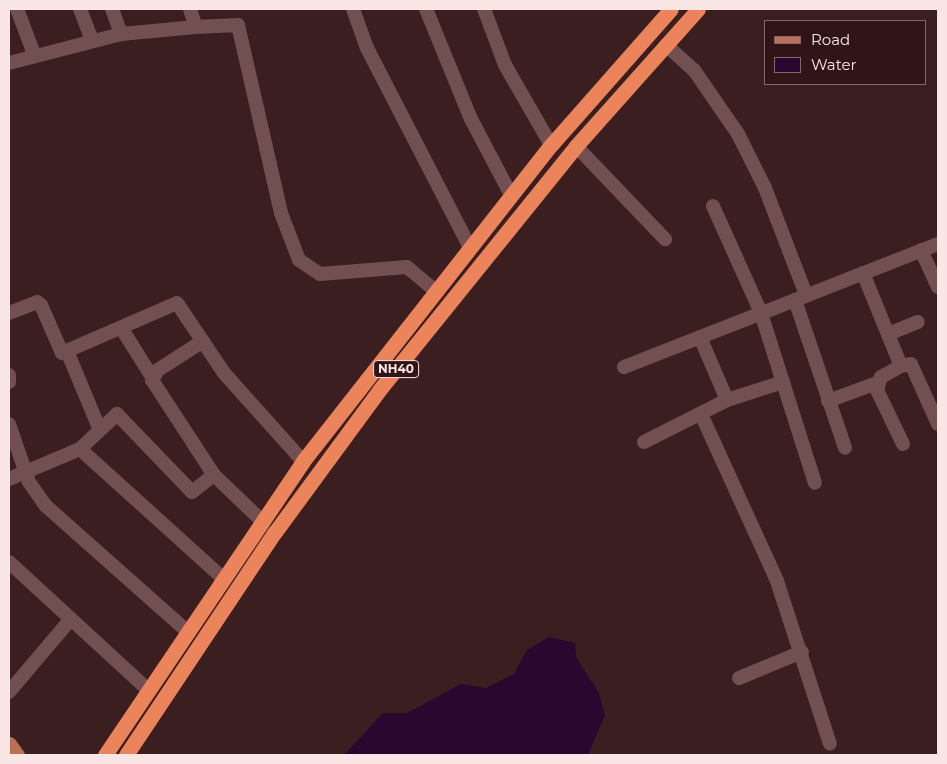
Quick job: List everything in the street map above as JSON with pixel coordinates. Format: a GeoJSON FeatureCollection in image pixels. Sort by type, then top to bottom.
{"type":"FeatureCollection","features":[{"type":"Feature","properties":{"kind":"highway","name":"NH40"},"geometry":{"type":"LineString","coordinates":[[105,755],[303,461],[434,290],[551,145],[671,9]]}},
{"type":"Feature","properties":{"kind":"highway","name":"NH40"},"geometry":{"type":"LineString","coordinates":[[126,755],[312,480],[576,146],[698,9]]}},
{"type":"Feature","properties":{"kind":"highway"},"geometry":{"type":"LineString","coordinates":[[657,25],[669,42]]}},
{"type":"Feature","properties":{"kind":"main road"},"geometry":{"type":"LineString","coordinates":[[9,744],[17,755]]}},
{"type":"Feature","properties":{"kind":"street"},"geometry":{"type":"LineString","coordinates":[[17,9],[34,54]]}},
{"type":"Feature","properties":{"kind":"street"},"geometry":{"type":"LineString","coordinates":[[80,9],[92,40]]}},
{"type":"Feature","properties":{"kind":"street"},"geometry":{"type":"LineString","coordinates":[[112,9],[121,34]]}},
{"type":"Feature","properties":{"kind":"street"},"geometry":{"type":"LineString","coordinates":[[190,9],[196,27]]}},
{"type":"Feature","properties":{"kind":"street"},"geometry":{"type":"LineString","coordinates":[[353,9],[367,48],[469,246]]}},
{"type":"Feature","properties":{"kind":"street"},"geometry":{"type":"LineString","coordinates":[[426,9],[471,119],[511,195]]}},
{"type":"Feature","properties":{"kind":"street"},"geometry":{"type":"LineString","coordinates":[[484,9],[505,65],[551,145]]}},
{"type":"Feature","properties":{"kind":"street"},"geometry":{"type":"LineString","coordinates":[[9,63],[34,54],[121,34],[238,25],[281,213],[299,260],[320,274],[407,267],[434,290]]}},
{"type":"Feature","properties":{"kind":"street"},"geometry":{"type":"LineString","coordinates":[[669,42],[694,70],[738,134],[765,188],[801,298],[828,401],[845,448]]}},
{"type":"Feature","properties":{"kind":"street"},"geometry":{"type":"LineString","coordinates":[[576,146],[665,239]]}},
{"type":"Feature","properties":{"kind":"street"},"geometry":{"type":"LineString","coordinates":[[713,206],[761,313],[815,482]]}},
{"type":"Feature","properties":{"kind":"street"},"geometry":{"type":"LineString","coordinates":[[624,366],[938,244]]}},
{"type":"Feature","properties":{"kind":"street"},"geometry":{"type":"LineString","coordinates":[[921,250],[938,287]]}},
{"type":"Feature","properties":{"kind":"street"},"geometry":{"type":"LineString","coordinates":[[863,273],[901,366]]}},
{"type":"Feature","properties":{"kind":"street"},"geometry":{"type":"LineString","coordinates":[[9,313],[37,302],[42,305],[58,352],[67,351],[122,329],[177,303],[224,373],[303,461]]}},
{"type":"Feature","properties":{"kind":"street"},"geometry":{"type":"LineString","coordinates":[[888,334],[918,322]]}},
{"type":"Feature","properties":{"kind":"street"},"geometry":{"type":"LineString","coordinates":[[122,329],[214,475],[262,521]]}},
{"type":"Feature","properties":{"kind":"street"},"geometry":{"type":"LineString","coordinates":[[700,337],[727,400]]}},
{"type":"Feature","properties":{"kind":"street"},"geometry":{"type":"LineString","coordinates":[[152,376],[203,341]]}},
{"type":"Feature","properties":{"kind":"street"},"geometry":{"type":"LineString","coordinates":[[67,351],[99,428]]}},
{"type":"Feature","properties":{"kind":"street"},"geometry":{"type":"LineString","coordinates":[[828,401],[877,383],[901,366],[910,364],[938,424]]}},
{"type":"Feature","properties":{"kind":"street"},"geometry":{"type":"LineString","coordinates":[[9,376],[9,382]]}},
{"type":"Feature","properties":{"kind":"street"},"geometry":{"type":"LineString","coordinates":[[644,442],[727,400],[783,382]]}},
{"type":"Feature","properties":{"kind":"street"},"geometry":{"type":"LineString","coordinates":[[877,383],[903,444]]}},
{"type":"Feature","properties":{"kind":"street"},"geometry":{"type":"LineString","coordinates":[[9,479],[26,474],[80,449],[99,428],[117,414],[192,492],[214,475]]}},
{"type":"Feature","properties":{"kind":"street"},"geometry":{"type":"LineString","coordinates":[[701,414],[777,582],[802,652],[830,744]]}},
{"type":"Feature","properties":{"kind":"street"},"geometry":{"type":"LineString","coordinates":[[9,424],[26,474],[46,506],[187,631]]}},
{"type":"Feature","properties":{"kind":"street"},"geometry":{"type":"LineString","coordinates":[[80,449],[223,578]]}},
{"type":"Feature","properties":{"kind":"street"},"geometry":{"type":"LineString","coordinates":[[9,562],[148,690]]}},
{"type":"Feature","properties":{"kind":"street"},"geometry":{"type":"LineString","coordinates":[[9,692],[71,619]]}},
{"type":"Feature","properties":{"kind":"street"},"geometry":{"type":"LineString","coordinates":[[738,678],[802,652]]}},
{"type":"Feature","properties":{"kind":"water"},"geometry":{"type":"Polygon","coordinates":[[[549,637],[575,643],[576,657],[599,693],[605,715],[588,755],[344,755],[383,713],[407,713],[461,684],[486,688],[514,674],[527,650],[549,637]]]}}]}
